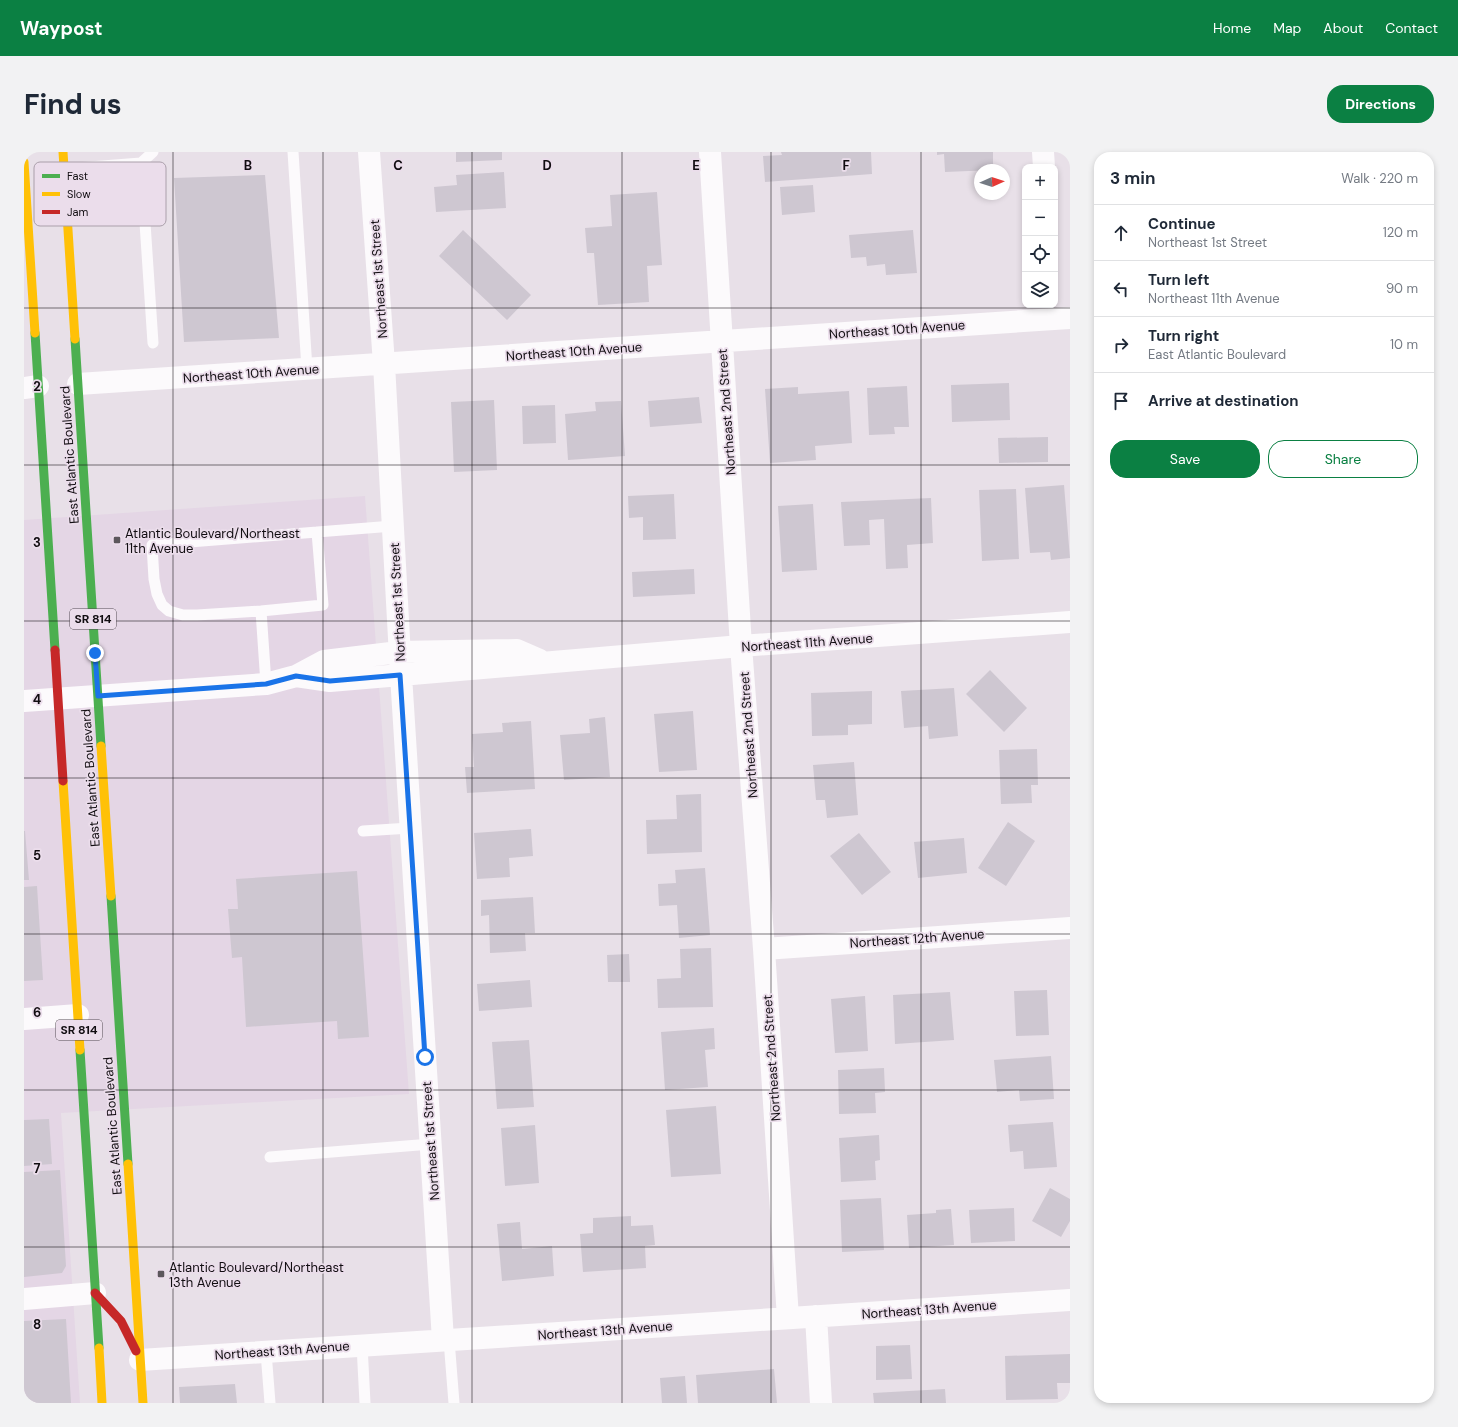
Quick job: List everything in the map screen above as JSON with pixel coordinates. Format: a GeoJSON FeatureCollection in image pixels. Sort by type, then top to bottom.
{"type":"FeatureCollection","features":[{"type":"Feature","properties":{"kind":"main road","name":"East Atlantic Boulevard"},"geometry":{"type":"LineString","coordinates":[[63,152],[64,162]]}},
{"type":"Feature","properties":{"kind":"main road","name":"East Atlantic Boulevard"},"geometry":{"type":"LineString","coordinates":[[24,162],[31,387],[58,698],[102,1403]]}},
{"type":"Feature","properties":{"kind":"main road","name":"East Atlantic Boulevard"},"geometry":{"type":"LineString","coordinates":[[68,226],[143,1403]]}},
{"type":"Feature","properties":{"kind":"main road"},"geometry":{"type":"LineString","coordinates":[[95,1293],[121,1321],[140,1360]]}},
{"type":"Feature","properties":{"kind":"street","name":"Northeast 1st Street"},"geometry":{"type":"LineString","coordinates":[[369,152],[384,364],[400,675],[431,1144],[446,1340]]}},
{"type":"Feature","properties":{"kind":"street","name":"Northeast 2nd Street"},"geometry":{"type":"LineString","coordinates":[[710,152],[741,646],[764,949],[788,1318]]}},
{"type":"Feature","properties":{"kind":"street"},"geometry":{"type":"LineString","coordinates":[[1043,152],[1044,164]]}},
{"type":"Feature","properties":{"kind":"street","name":"Northeast 10th Avenue"},"geometry":{"type":"LineString","coordinates":[[78,384],[722,341],[1059,314]]}},
{"type":"Feature","properties":{"kind":"street","name":"Northeast 11th Avenue"},"geometry":{"type":"LineString","coordinates":[[296,676],[330,681],[741,646],[1070,622]]}},
{"type":"Feature","properties":{"kind":"street","name":"Northeast 11th Avenue"},"geometry":{"type":"LineString","coordinates":[[24,701],[266,684],[296,676],[324,661],[399,652],[517,650],[545,662]]}},
{"type":"Feature","properties":{"kind":"street","name":"Northeast 12th Avenue"},"geometry":{"type":"LineString","coordinates":[[764,949],[1070,928]]}},
{"type":"Feature","properties":{"kind":"street"},"geometry":{"type":"LineString","coordinates":[[24,1019],[78,1015]]}},
{"type":"Feature","properties":{"kind":"street"},"geometry":{"type":"LineString","coordinates":[[24,1299],[95,1293]]}},
{"type":"Feature","properties":{"kind":"street","name":"Northeast 13th Avenue"},"geometry":{"type":"LineString","coordinates":[[140,1360],[1070,1300]]}},
{"type":"Feature","properties":{"kind":"street"},"geometry":{"type":"LineString","coordinates":[[816,1316],[821,1403]]}},
{"type":"Feature","properties":{"kind":"lane"},"geometry":{"type":"LineString","coordinates":[[142,162],[153,152]]}},
{"type":"Feature","properties":{"kind":"lane"},"geometry":{"type":"LineString","coordinates":[[293,152],[307,369]]}},
{"type":"Feature","properties":{"kind":"lane"},"geometry":{"type":"LineString","coordinates":[[145,226],[153,343]]}},
{"type":"Feature","properties":{"kind":"lane"},"geometry":{"type":"LineString","coordinates":[[317,532],[323,605],[261,611],[182,615],[169,611],[162,606],[157,594],[154,579],[152,545],[393,526]]}},
{"type":"Feature","properties":{"kind":"lane"},"geometry":{"type":"LineString","coordinates":[[261,611],[266,684]]}},
{"type":"Feature","properties":{"kind":"lane"},"geometry":{"type":"LineString","coordinates":[[363,831],[410,828]]}},
{"type":"Feature","properties":{"kind":"lane"},"geometry":{"type":"LineString","coordinates":[[270,1157],[431,1144]]}},
{"type":"Feature","properties":{"kind":"lane"},"geometry":{"type":"LineString","coordinates":[[446,1340],[454,1403]]}},
{"type":"Feature","properties":{"kind":"lane"},"geometry":{"type":"LineString","coordinates":[[362,1345],[365,1403]]}},
{"type":"Feature","properties":{"kind":"lane"},"geometry":{"type":"LineString","coordinates":[[266,1352],[270,1403]]}},
{"type":"Feature","properties":{"kind":"shaded area"},"geometry":{"type":"Polygon","coordinates":[[[365,496],[409,1094],[61,1113],[80,1403],[24,1403],[24,520],[365,496]]]}},
{"type":"Feature","properties":{"kind":"building"},"geometry":{"type":"Polygon","coordinates":[[[456,152],[502,152],[502,160],[456,162],[456,152]]]}},
{"type":"Feature","properties":{"kind":"building"},"geometry":{"type":"Polygon","coordinates":[[[781,152],[871,152],[872,174],[765,182],[763,156],[782,155],[781,152]]]}},
{"type":"Feature","properties":{"kind":"building"},"geometry":{"type":"Polygon","coordinates":[[[937,152],[993,152],[993,164],[974,164],[974,171],[945,172],[944,154],[937,155],[937,152]]]}},
{"type":"Feature","properties":{"kind":"building"},"geometry":{"type":"Polygon","coordinates":[[[504,172],[506,208],[436,212],[434,187],[457,185],[456,175],[504,172]]]}},
{"type":"Feature","properties":{"kind":"building"},"geometry":{"type":"Polygon","coordinates":[[[265,175],[279,338],[184,342],[174,178],[265,175]]]}},
{"type":"Feature","properties":{"kind":"building"},"geometry":{"type":"Polygon","coordinates":[[[813,185],[815,212],[782,215],[780,187],[813,185]]]}},
{"type":"Feature","properties":{"kind":"building"},"geometry":{"type":"Polygon","coordinates":[[[657,192],[662,265],[647,266],[649,302],[598,305],[594,253],[587,253],[585,228],[612,226],[610,195],[657,192]]]}},
{"type":"Feature","properties":{"kind":"building"},"geometry":{"type":"Polygon","coordinates":[[[463,230],[531,295],[507,320],[439,256],[463,230]]]}},
{"type":"Feature","properties":{"kind":"building"},"geometry":{"type":"Polygon","coordinates":[[[913,230],[917,273],[886,275],[885,264],[867,266],[866,257],[851,258],[849,235],[913,230]]]}},
{"type":"Feature","properties":{"kind":"building"},"geometry":{"type":"Polygon","coordinates":[[[1009,383],[1010,420],[952,422],[951,385],[1009,383]]]}},
{"type":"Feature","properties":{"kind":"building"},"geometry":{"type":"Polygon","coordinates":[[[907,386],[909,427],[894,427],[895,434],[869,435],[867,388],[907,386]]]}},
{"type":"Feature","properties":{"kind":"building"},"geometry":{"type":"Polygon","coordinates":[[[798,387],[798,394],[849,391],[852,443],[815,446],[816,460],[770,463],[765,389],[798,387]]]}},
{"type":"Feature","properties":{"kind":"building"},"geometry":{"type":"Polygon","coordinates":[[[699,397],[702,423],[650,427],[648,401],[699,397]]]}},
{"type":"Feature","properties":{"kind":"building"},"geometry":{"type":"Polygon","coordinates":[[[494,400],[497,470],[454,472],[451,402],[494,400]]]}},
{"type":"Feature","properties":{"kind":"building"},"geometry":{"type":"Polygon","coordinates":[[[621,401],[625,456],[568,460],[565,414],[596,411],[595,402],[621,401]]]}},
{"type":"Feature","properties":{"kind":"building"},"geometry":{"type":"Polygon","coordinates":[[[555,405],[556,443],[523,444],[522,406],[555,405]]]}},
{"type":"Feature","properties":{"kind":"building"},"geometry":{"type":"Polygon","coordinates":[[[1048,437],[1048,462],[999,463],[998,438],[1048,437]]]}},
{"type":"Feature","properties":{"kind":"building"},"geometry":{"type":"Polygon","coordinates":[[[1064,485],[1070,558],[1051,560],[1050,552],[1030,553],[1025,488],[1064,485]]]}},
{"type":"Feature","properties":{"kind":"building"},"geometry":{"type":"Polygon","coordinates":[[[1016,489],[1019,559],[982,561],[979,490],[1016,489]]]}},
{"type":"Feature","properties":{"kind":"building"},"geometry":{"type":"Polygon","coordinates":[[[674,494],[676,539],[643,540],[643,517],[629,518],[628,496],[674,494]]]}},
{"type":"Feature","properties":{"kind":"building"},"geometry":{"type":"Polygon","coordinates":[[[931,498],[933,543],[907,545],[908,568],[886,569],[884,519],[869,520],[870,545],[844,546],[841,502],[931,498]]]}},
{"type":"Feature","properties":{"kind":"building"},"geometry":{"type":"Polygon","coordinates":[[[813,504],[817,570],[782,572],[778,506],[813,504]]]}},
{"type":"Feature","properties":{"kind":"building"},"geometry":{"type":"Polygon","coordinates":[[[694,569],[695,594],[633,597],[632,572],[694,569]]]}},
{"type":"Feature","properties":{"kind":"building"},"geometry":{"type":"Polygon","coordinates":[[[990,670],[1027,708],[1004,732],[966,694],[990,670]]]}},
{"type":"Feature","properties":{"kind":"building"},"geometry":{"type":"Polygon","coordinates":[[[954,688],[958,736],[929,739],[928,726],[904,728],[901,691],[954,688]]]}},
{"type":"Feature","properties":{"kind":"building"},"geometry":{"type":"Polygon","coordinates":[[[872,691],[872,724],[848,725],[848,735],[812,736],[811,693],[872,691]]]}},
{"type":"Feature","properties":{"kind":"building"},"geometry":{"type":"Polygon","coordinates":[[[693,711],[697,770],[659,772],[654,714],[693,711]]]}},
{"type":"Feature","properties":{"kind":"building"},"geometry":{"type":"Polygon","coordinates":[[[605,717],[610,777],[564,780],[560,735],[590,733],[589,719],[605,717]]]}},
{"type":"Feature","properties":{"kind":"building"},"geometry":{"type":"Polygon","coordinates":[[[531,721],[535,789],[467,793],[465,767],[474,767],[472,734],[503,732],[502,723],[531,721]]]}},
{"type":"Feature","properties":{"kind":"building"},"geometry":{"type":"Polygon","coordinates":[[[1037,749],[1038,785],[1031,785],[1032,803],[1001,804],[999,750],[1037,749]]]}},
{"type":"Feature","properties":{"kind":"building"},"geometry":{"type":"Polygon","coordinates":[[[854,762],[858,815],[827,818],[825,800],[816,800],[813,765],[854,762]]]}},
{"type":"Feature","properties":{"kind":"building"},"geometry":{"type":"Polygon","coordinates":[[[701,794],[702,852],[647,854],[646,820],[677,819],[676,795],[701,794]]]}},
{"type":"Feature","properties":{"kind":"building"},"geometry":{"type":"Polygon","coordinates":[[[1008,822],[1035,841],[1006,886],[978,868],[1008,822]]]}},
{"type":"Feature","properties":{"kind":"building"},"geometry":{"type":"Polygon","coordinates":[[[531,829],[533,856],[509,858],[510,877],[477,879],[474,833],[531,829]]]}},
{"type":"Feature","properties":{"kind":"building"},"geometry":{"type":"Polygon","coordinates":[[[25,831],[29,880],[24,880],[25,831]]]}},
{"type":"Feature","properties":{"kind":"building"},"geometry":{"type":"Polygon","coordinates":[[[859,833],[891,872],[862,895],[830,856],[859,833]]]}},
{"type":"Feature","properties":{"kind":"building"},"geometry":{"type":"Polygon","coordinates":[[[964,838],[967,873],[918,878],[914,842],[964,838]]]}},
{"type":"Feature","properties":{"kind":"building"},"geometry":{"type":"Polygon","coordinates":[[[705,868],[710,935],[679,938],[677,905],[659,906],[658,884],[676,883],[675,870],[705,868]]]}},
{"type":"Feature","properties":{"kind":"building"},"geometry":{"type":"Polygon","coordinates":[[[357,871],[369,1037],[338,1039],[337,1021],[246,1027],[242,957],[232,958],[228,909],[238,909],[236,879],[357,871]]]}},
{"type":"Feature","properties":{"kind":"building"},"geometry":{"type":"Polygon","coordinates":[[[37,886],[43,980],[24,981],[24,887],[37,886]]]}},
{"type":"Feature","properties":{"kind":"building"},"geometry":{"type":"Polygon","coordinates":[[[533,897],[535,933],[525,933],[526,951],[490,953],[489,915],[481,916],[481,900],[533,897]]]}},
{"type":"Feature","properties":{"kind":"building"},"geometry":{"type":"Polygon","coordinates":[[[711,948],[713,1007],[658,1008],[657,979],[681,978],[680,949],[711,948]]]}},
{"type":"Feature","properties":{"kind":"building"},"geometry":{"type":"Polygon","coordinates":[[[629,954],[630,982],[608,982],[607,955],[629,954]]]}},
{"type":"Feature","properties":{"kind":"building"},"geometry":{"type":"Polygon","coordinates":[[[530,980],[532,1007],[479,1011],[477,984],[530,980]]]}},
{"type":"Feature","properties":{"kind":"building"},"geometry":{"type":"Polygon","coordinates":[[[1047,990],[1049,1035],[1016,1036],[1014,991],[1047,990]]]}},
{"type":"Feature","properties":{"kind":"building"},"geometry":{"type":"Polygon","coordinates":[[[950,992],[954,1040],[895,1044],[893,995],[950,992]]]}},
{"type":"Feature","properties":{"kind":"building"},"geometry":{"type":"Polygon","coordinates":[[[865,996],[868,1051],[835,1053],[831,999],[865,996]]]}},
{"type":"Feature","properties":{"kind":"building"},"geometry":{"type":"Polygon","coordinates":[[[714,1028],[715,1049],[705,1050],[708,1087],[665,1090],[661,1032],[714,1028]]]}},
{"type":"Feature","properties":{"kind":"building"},"geometry":{"type":"Polygon","coordinates":[[[529,1040],[534,1107],[497,1109],[492,1042],[529,1040]]]}},
{"type":"Feature","properties":{"kind":"building"},"geometry":{"type":"Polygon","coordinates":[[[1051,1056],[1054,1099],[1020,1101],[1019,1090],[997,1092],[994,1060],[1051,1056]]]}},
{"type":"Feature","properties":{"kind":"building"},"geometry":{"type":"Polygon","coordinates":[[[884,1068],[885,1092],[875,1093],[876,1113],[839,1114],[838,1070],[884,1068]]]}},
{"type":"Feature","properties":{"kind":"building"},"geometry":{"type":"Polygon","coordinates":[[[716,1106],[721,1174],[671,1177],[666,1110],[716,1106]]]}},
{"type":"Feature","properties":{"kind":"building"},"geometry":{"type":"Polygon","coordinates":[[[49,1119],[52,1164],[24,1166],[24,1120],[49,1119]]]}},
{"type":"Feature","properties":{"kind":"building"},"geometry":{"type":"Polygon","coordinates":[[[1053,1122],[1057,1167],[1024,1169],[1023,1151],[1010,1152],[1008,1125],[1053,1122]]]}},
{"type":"Feature","properties":{"kind":"building"},"geometry":{"type":"Polygon","coordinates":[[[535,1125],[539,1183],[505,1186],[501,1128],[535,1125]]]}},
{"type":"Feature","properties":{"kind":"building"},"geometry":{"type":"Polygon","coordinates":[[[879,1135],[880,1160],[875,1161],[876,1180],[841,1182],[839,1138],[879,1135]]]}},
{"type":"Feature","properties":{"kind":"building"},"geometry":{"type":"Polygon","coordinates":[[[60,1170],[66,1266],[62,1273],[24,1277],[24,1172],[60,1170]]]}},
{"type":"Feature","properties":{"kind":"building"},"geometry":{"type":"Polygon","coordinates":[[[1050,1188],[1070,1199],[1070,1221],[1061,1237],[1032,1221],[1050,1188]]]}},
{"type":"Feature","properties":{"kind":"building"},"geometry":{"type":"Polygon","coordinates":[[[881,1198],[884,1250],[842,1252],[840,1200],[881,1198]]]}},
{"type":"Feature","properties":{"kind":"building"},"geometry":{"type":"Polygon","coordinates":[[[1014,1208],[1015,1241],[971,1243],[969,1210],[1014,1208]]]}},
{"type":"Feature","properties":{"kind":"building"},"geometry":{"type":"Polygon","coordinates":[[[951,1209],[954,1245],[909,1248],[907,1215],[936,1213],[936,1210],[951,1209]]]}},
{"type":"Feature","properties":{"kind":"building"},"geometry":{"type":"Polygon","coordinates":[[[631,1216],[631,1226],[653,1225],[655,1245],[645,1246],[646,1268],[583,1272],[580,1234],[593,1233],[593,1218],[631,1216]]]}},
{"type":"Feature","properties":{"kind":"building"},"geometry":{"type":"Polygon","coordinates":[[[520,1222],[522,1249],[552,1246],[554,1276],[502,1281],[497,1224],[520,1222]]]}},
{"type":"Feature","properties":{"kind":"building"},"geometry":{"type":"Polygon","coordinates":[[[66,1319],[71,1403],[24,1403],[24,1321],[66,1319]]]}},
{"type":"Feature","properties":{"kind":"building"},"geometry":{"type":"Polygon","coordinates":[[[910,1345],[912,1379],[876,1380],[876,1346],[910,1345]]]}},
{"type":"Feature","properties":{"kind":"building"},"geometry":{"type":"Polygon","coordinates":[[[1070,1354],[1070,1383],[1057,1383],[1058,1399],[1006,1400],[1005,1356],[1070,1354]]]}},
{"type":"Feature","properties":{"kind":"building"},"geometry":{"type":"Polygon","coordinates":[[[774,1369],[777,1403],[698,1403],[696,1375],[774,1369]]]}},
{"type":"Feature","properties":{"kind":"building"},"geometry":{"type":"Polygon","coordinates":[[[685,1376],[687,1403],[662,1403],[660,1378],[685,1376]]]}},
{"type":"Feature","properties":{"kind":"building"},"geometry":{"type":"Polygon","coordinates":[[[235,1384],[237,1403],[180,1403],[179,1387],[235,1384]]]}},
{"type":"Feature","properties":{"kind":"building"},"geometry":{"type":"Polygon","coordinates":[[[945,1389],[946,1403],[874,1403],[873,1393],[945,1389]]]}},
{"type":"Feature","properties":{"kind":"traffic: fast"},"geometry":{"type":"LineString","coordinates":[[35,333],[55,650]]}},
{"type":"Feature","properties":{"kind":"traffic: fast"},"geometry":{"type":"LineString","coordinates":[[75,339],[101,746]]}},
{"type":"Feature","properties":{"kind":"traffic: fast"},"geometry":{"type":"LineString","coordinates":[[111,896],[128,1164]]}},
{"type":"Feature","properties":{"kind":"traffic: fast"},"geometry":{"type":"LineString","coordinates":[[80,1050],[99,1348]]}},
{"type":"Feature","properties":{"kind":"traffic: slow"},"geometry":{"type":"LineString","coordinates":[[63,152],[64,162]]}},
{"type":"Feature","properties":{"kind":"traffic: slow"},"geometry":{"type":"LineString","coordinates":[[24,162],[35,333]]}},
{"type":"Feature","properties":{"kind":"traffic: slow"},"geometry":{"type":"LineString","coordinates":[[68,226],[75,339]]}},
{"type":"Feature","properties":{"kind":"traffic: slow"},"geometry":{"type":"LineString","coordinates":[[101,746],[111,896]]}},
{"type":"Feature","properties":{"kind":"traffic: slow"},"geometry":{"type":"LineString","coordinates":[[63,781],[80,1050]]}},
{"type":"Feature","properties":{"kind":"traffic: slow"},"geometry":{"type":"LineString","coordinates":[[128,1164],[143,1403]]}},
{"type":"Feature","properties":{"kind":"traffic: slow"},"geometry":{"type":"LineString","coordinates":[[99,1348],[102,1403]]}},
{"type":"Feature","properties":{"kind":"traffic: jam"},"geometry":{"type":"LineString","coordinates":[[55,650],[63,781]]}},
{"type":"Feature","properties":{"kind":"traffic: jam"},"geometry":{"type":"LineString","coordinates":[[95,1293],[121,1321],[136,1351]]}},
{"type":"Feature","properties":{"kind":"place","name":"Atlantic Boulevard/Northeast 11th Avenue"},"geometry":{"type":"Point","coordinates":[117,540]}},
{"type":"Feature","properties":{"kind":"place","name":"Atlantic Boulevard/Northeast 13th Avenue"},"geometry":{"type":"Point","coordinates":[161,1274]}},
{"type":"Feature","properties":{"kind":"route"},"geometry":{"type":"LineString","coordinates":[[95,653],[98,696],[266,684],[296,676],[330,681],[400,675],[425,1057]]}}]}
